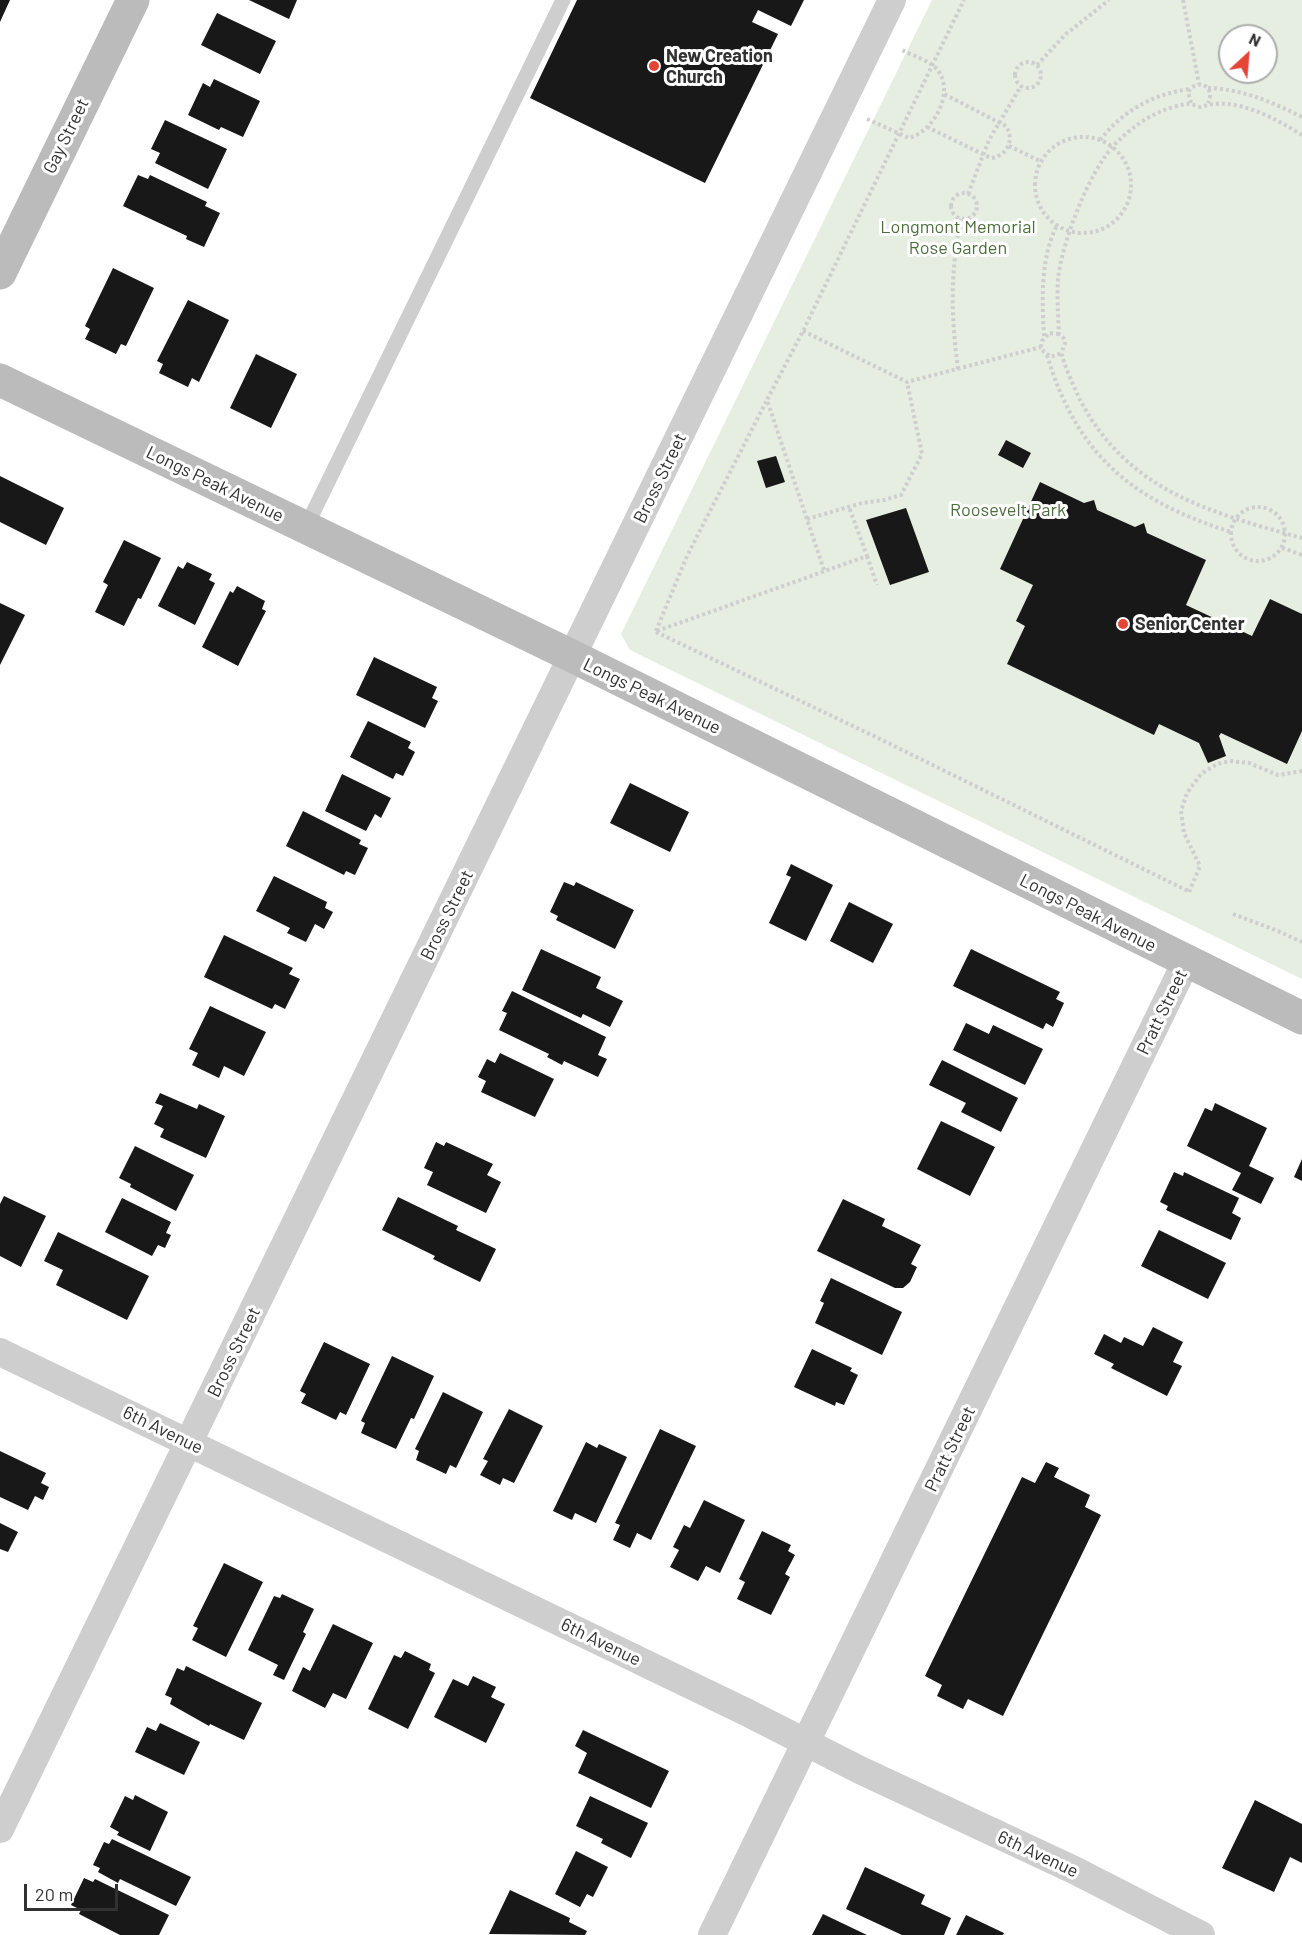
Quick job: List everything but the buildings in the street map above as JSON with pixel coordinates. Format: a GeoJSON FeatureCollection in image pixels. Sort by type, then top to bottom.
{"type":"FeatureCollection","features":[{"type":"Feature","properties":{"kind":"street","name":"Gay Street"},"geometry":{"type":"LineString","coordinates":[[0,273],[133,0]]}},
{"type":"Feature","properties":{"kind":"street","name":"Bross Street"},"geometry":{"type":"LineString","coordinates":[[0,1829],[892,0]]}},
{"type":"Feature","properties":{"kind":"street","name":"Longs Peak Avenue"},"geometry":{"type":"LineString","coordinates":[[0,380],[572,656],[1302,1018]]}},
{"type":"Feature","properties":{"kind":"street","name":"Pratt Street"},"geometry":{"type":"LineString","coordinates":[[712,1935],[1186,962]]}},
{"type":"Feature","properties":{"kind":"street","name":"6th Avenue"},"geometry":{"type":"LineString","coordinates":[[0,1352],[870,1774],[1074,1870],[1185,1932]]}},
{"type":"Feature","properties":{"kind":"lane"},"geometry":{"type":"LineString","coordinates":[[306,527],[563,0]]}},
{"type":"Feature","properties":{"kind":"path"},"geometry":{"type":"LineString","coordinates":[[656,632],[687,556],[803,331],[964,0]]}},
{"type":"Feature","properties":{"kind":"path"},"geometry":{"type":"LineString","coordinates":[[1037,65],[1082,20],[1109,0]]}},
{"type":"Feature","properties":{"kind":"path"},"geometry":{"type":"LineString","coordinates":[[1184,0],[1199,84]]}},
{"type":"Feature","properties":{"kind":"path"},"geometry":{"type":"LineString","coordinates":[[1021,86],[1016,77],[1017,69],[1024,63],[1037,65]]}},
{"type":"Feature","properties":{"kind":"path"},"geometry":{"type":"LineString","coordinates":[[1021,86],[1032,88],[1038,84],[1041,76],[1037,65]]}},
{"type":"Feature","properties":{"kind":"path"},"geometry":{"type":"LineString","coordinates":[[898,134],[911,138],[927,127],[938,110],[944,94],[942,77],[932,66]]}},
{"type":"Feature","properties":{"kind":"path"},"geometry":{"type":"LineString","coordinates":[[1199,84],[1208,88],[1229,89],[1254,96],[1302,117]]}},
{"type":"Feature","properties":{"kind":"path"},"geometry":{"type":"LineString","coordinates":[[1100,140],[1117,121],[1141,103],[1175,90],[1190,89],[1199,84]]}},
{"type":"Feature","properties":{"kind":"path"},"geometry":{"type":"LineString","coordinates":[[968,194],[982,154],[1021,86]]}},
{"type":"Feature","properties":{"kind":"path"},"geometry":{"type":"LineString","coordinates":[[1208,88],[1211,94],[1208,104]]}},
{"type":"Feature","properties":{"kind":"path"},"geometry":{"type":"LineString","coordinates":[[1190,89],[1188,96],[1191,104]]}},
{"type":"Feature","properties":{"kind":"path"},"geometry":{"type":"LineString","coordinates":[[927,127],[991,158],[998,157],[1009,146],[1011,138],[1006,126],[944,94]]}},
{"type":"Feature","properties":{"kind":"path"},"geometry":{"type":"LineString","coordinates":[[1059,334],[1059,278],[1070,231],[1095,175],[1112,147],[1129,131],[1167,109],[1191,104],[1201,107],[1208,104],[1226,104],[1251,110],[1302,135]]}},
{"type":"Feature","properties":{"kind":"path"},"geometry":{"type":"LineString","coordinates":[[1077,136],[1100,140],[1112,147],[1120,154],[1130,174],[1131,185],[1126,206],[1120,215],[1103,229],[1081,233],[1057,225],[1043,213],[1035,196],[1034,178],[1040,161],[1050,149],[1063,140],[1077,136]]}},
{"type":"Feature","properties":{"kind":"path"},"geometry":{"type":"LineString","coordinates":[[1009,146],[1040,161]]}},
{"type":"Feature","properties":{"kind":"path"},"geometry":{"type":"LineString","coordinates":[[968,194],[976,200],[977,208],[973,216],[961,219],[951,211],[951,202],[957,195],[968,194]]}},
{"type":"Feature","properties":{"kind":"path"},"geometry":{"type":"LineString","coordinates":[[958,369],[953,333],[952,293],[953,261],[961,219]]}},
{"type":"Feature","properties":{"kind":"path"},"geometry":{"type":"LineString","coordinates":[[1041,347],[1044,336],[1042,309],[1044,275],[1052,237],[1057,225]]}},
{"type":"Feature","properties":{"kind":"path"},"geometry":{"type":"LineString","coordinates":[[803,331],[908,382],[1041,347]]}},
{"type":"Feature","properties":{"kind":"path"},"geometry":{"type":"LineString","coordinates":[[1044,336],[1049,333],[1059,334],[1064,339],[1062,353],[1071,380],[1093,422],[1121,456],[1146,478],[1171,493],[1236,518],[1302,538]]}},
{"type":"Feature","properties":{"kind":"path"},"geometry":{"type":"LineString","coordinates":[[1041,347],[1047,355],[1057,386],[1074,420],[1098,453],[1127,482],[1147,496],[1178,512],[1231,532]]}},
{"type":"Feature","properties":{"kind":"path"},"geometry":{"type":"LineString","coordinates":[[1047,355],[1055,357],[1062,353]]}},
{"type":"Feature","properties":{"kind":"path"},"geometry":{"type":"LineString","coordinates":[[807,519],[901,495],[922,454],[908,382]]}},
{"type":"Feature","properties":{"kind":"path"},"geometry":{"type":"LineString","coordinates":[[767,399],[824,570]]}},
{"type":"Feature","properties":{"kind":"path"},"geometry":{"type":"LineString","coordinates":[[849,507],[877,585]]}},
{"type":"Feature","properties":{"kind":"path"},"geometry":{"type":"LineString","coordinates":[[1250,508],[1267,508],[1281,519],[1285,534],[1282,548],[1268,560],[1250,560],[1242,556],[1236,549],[1231,532],[1236,518],[1250,508]]}},
{"type":"Feature","properties":{"kind":"path"},"geometry":{"type":"LineString","coordinates":[[1282,548],[1302,555]]}},
{"type":"Feature","properties":{"kind":"path"},"geometry":{"type":"LineString","coordinates":[[656,632],[867,556]]}},
{"type":"Feature","properties":{"kind":"path"},"geometry":{"type":"LineString","coordinates":[[656,632],[878,738],[1190,892],[1200,866],[1184,833],[1181,811],[1187,793],[1201,774],[1217,764],[1230,761],[1249,763],[1278,775],[1302,771]]}},
{"type":"Feature","properties":{"kind":"path"},"geometry":{"type":"LineString","coordinates":[[1233,914],[1302,942]]}},
{"type":"Feature","properties":{"kind":"green space","name":"Roosevelt Park"},"geometry":{"type":"Polygon","coordinates":[[[932,0],[1302,0],[1302,979],[630,650],[621,634],[932,0]]]}},
{"type":"Feature","properties":{"kind":"place","name":"New Creation Church"},"geometry":{"type":"Point","coordinates":[654,66]}},
{"type":"Feature","properties":{"kind":"place","name":"Senior Center"},"geometry":{"type":"Point","coordinates":[1123,624]}},
{"type":"Feature","properties":{"kind":"park label","name":"Longmont Memorial Rose Garden"},"geometry":{"type":"Point","coordinates":[958,237]}}]}
